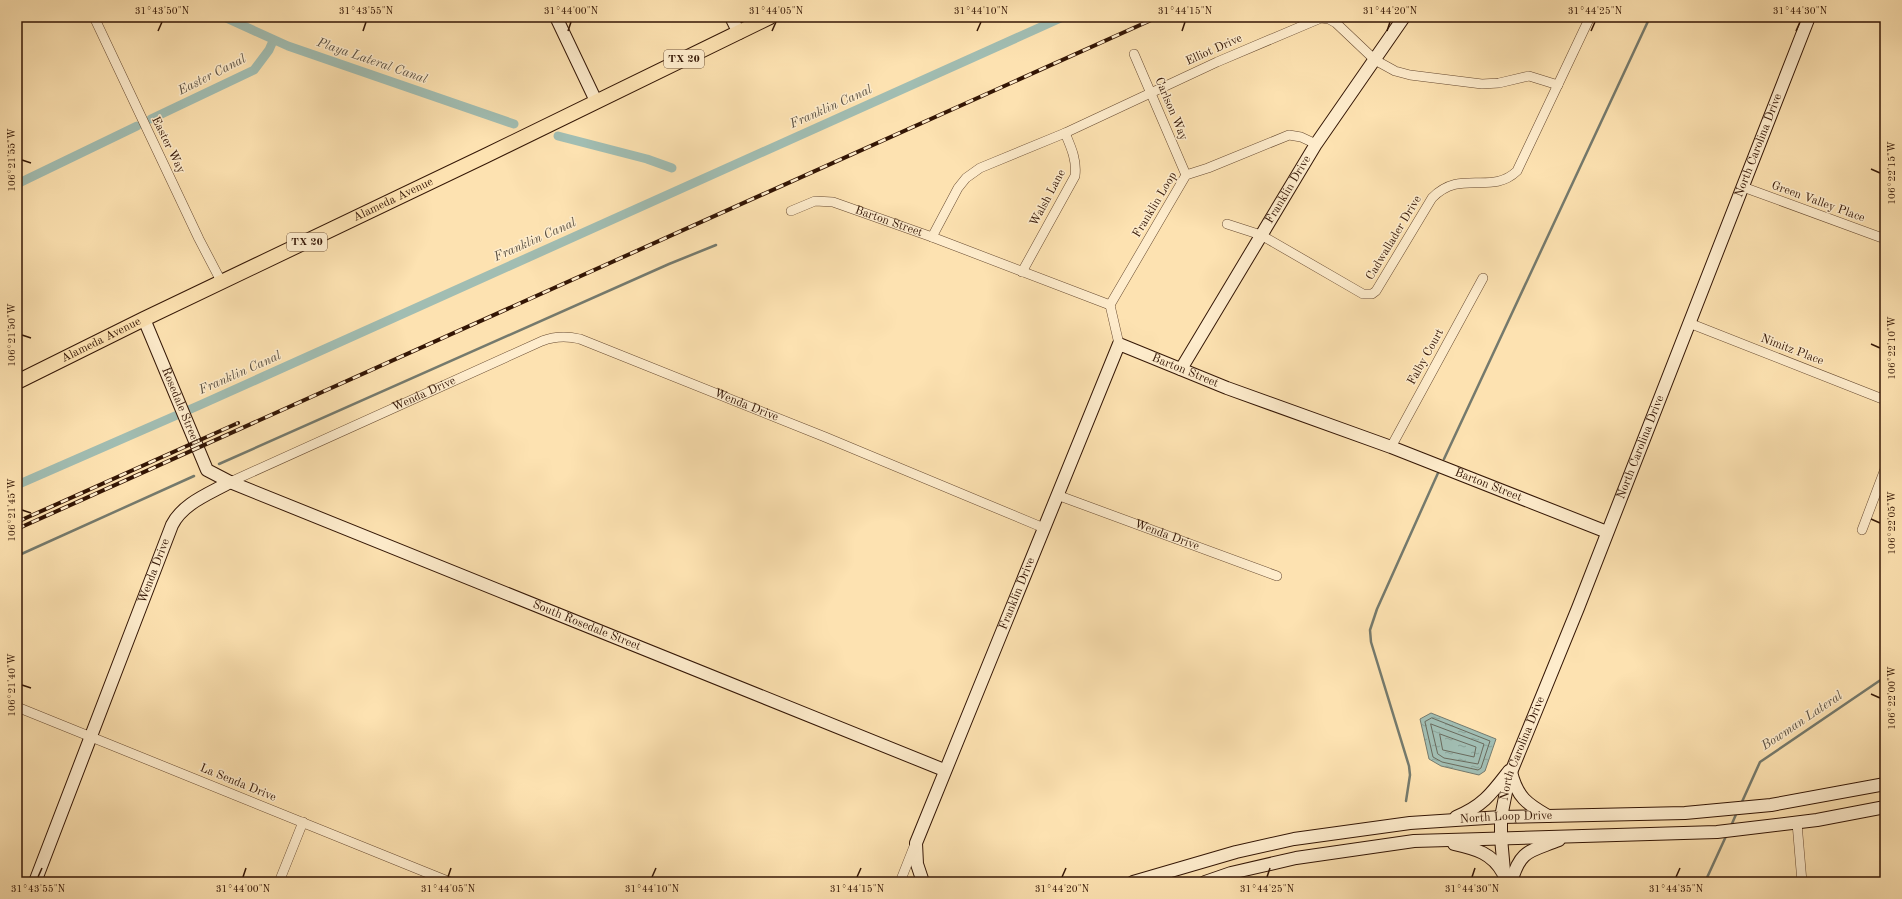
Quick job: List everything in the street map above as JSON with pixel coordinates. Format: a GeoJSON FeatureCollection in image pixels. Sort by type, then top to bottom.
{"type":"FeatureCollection","features":[{"type":"Feature","properties":{"kind":"main road","name":"Alameda Avenue"},"geometry":{"type":"LineString","coordinates":[[17,382],[144,319],[222,283],[739,33],[756,20],[770,17]]}},
{"type":"Feature","properties":{"kind":"street","name":"Easter Way"},"geometry":{"type":"LineString","coordinates":[[94,17],[199,239],[222,283]]}},
{"type":"Feature","properties":{"kind":"street"},"geometry":{"type":"LineString","coordinates":[[556,17],[596,101]]}},
{"type":"Feature","properties":{"kind":"street"},"geometry":{"type":"LineString","coordinates":[[731,17],[739,33]]}},
{"type":"Feature","properties":{"kind":"street","name":"Franklin Drive"},"geometry":{"type":"LineString","coordinates":[[1181,369],[1316,144],[1404,17]]}},
{"type":"Feature","properties":{"kind":"street","name":"Cadwallader Drive"},"geometry":{"type":"LineString","coordinates":[[1227,224],[1261,236],[1363,294],[1372,294],[1376,291],[1432,198],[1438,191],[1446,186],[1460,182],[1500,181],[1508,178],[1517,171],[1590,17]]}},
{"type":"Feature","properties":{"kind":"street","name":"North Carolina Drive"},"geometry":{"type":"LineString","coordinates":[[1507,880],[1500,838],[1501,817],[1505,791],[1809,17]]}},
{"type":"Feature","properties":{"kind":"street","name":"Elliot Drive"},"geometry":{"type":"LineString","coordinates":[[932,237],[958,188],[974,172],[1065,133],[1151,92],[1294,28],[1322,18],[1329,19],[1336,23],[1375,60],[1395,71],[1410,75],[1482,84],[1499,83],[1529,76],[1558,85]]}},
{"type":"Feature","properties":{"kind":"street","name":"Carlson Way"},"geometry":{"type":"LineString","coordinates":[[1134,54],[1186,175]]}},
{"type":"Feature","properties":{"kind":"street","name":"Walsh Lane"},"geometry":{"type":"LineString","coordinates":[[1022,272],[1075,176],[1075,157],[1065,133]]}},
{"type":"Feature","properties":{"kind":"street","name":"Franklin Loop"},"geometry":{"type":"LineString","coordinates":[[1110,305],[1186,175],[1208,168],[1289,135],[1302,137],[1316,144]]}},
{"type":"Feature","properties":{"kind":"street","name":"Green Valley Place"},"geometry":{"type":"LineString","coordinates":[[1743,187],[1885,239]]}},
{"type":"Feature","properties":{"kind":"street","name":"Barton Street"},"geometry":{"type":"LineString","coordinates":[[791,212],[815,201],[833,202],[932,237],[1110,305]]}},
{"type":"Feature","properties":{"kind":"street","name":"Falby Court"},"geometry":{"type":"LineString","coordinates":[[1391,447],[1483,278]]}},
{"type":"Feature","properties":{"kind":"street"},"geometry":{"type":"LineString","coordinates":[[1110,305],[1119,344]]}},
{"type":"Feature","properties":{"kind":"street","name":"Rosedale Street"},"geometry":{"type":"LineString","coordinates":[[144,319],[207,470],[230,482]]}},
{"type":"Feature","properties":{"kind":"street","name":"Nimitz Place"},"geometry":{"type":"LineString","coordinates":[[1689,323],[1885,400]]}},
{"type":"Feature","properties":{"kind":"street","name":"Wenda Drive"},"geometry":{"type":"LineString","coordinates":[[35,882],[90,736],[177,514],[185,507],[230,482],[542,341],[552,338],[570,337],[588,342],[817,434],[1044,528]]}},
{"type":"Feature","properties":{"kind":"street","name":"Franklin Drive"},"geometry":{"type":"LineString","coordinates":[[900,882],[944,770],[1119,344]]}},
{"type":"Feature","properties":{"kind":"street","name":"Barton Street"},"geometry":{"type":"LineString","coordinates":[[1119,344],[1291,412],[1391,447],[1607,532]]}},
{"type":"Feature","properties":{"kind":"street"},"geometry":{"type":"LineString","coordinates":[[1862,530],[1885,469]]}},
{"type":"Feature","properties":{"kind":"street","name":"South Rosedale Street"},"geometry":{"type":"LineString","coordinates":[[230,482],[944,770]]}},
{"type":"Feature","properties":{"kind":"street","name":"Wenda Drive"},"geometry":{"type":"LineString","coordinates":[[1057,495],[1277,576]]}},
{"type":"Feature","properties":{"kind":"street","name":"La Senda Drive"},"geometry":{"type":"LineString","coordinates":[[17,707],[450,882]]}},
{"type":"Feature","properties":{"kind":"street"},"geometry":{"type":"LineString","coordinates":[[1514,767],[1514,786],[1522,797],[1532,806],[1548,816]]}},
{"type":"Feature","properties":{"kind":"street"},"geometry":{"type":"LineString","coordinates":[[1446,820],[1468,812],[1487,799],[1514,767]]}},
{"type":"Feature","properties":{"kind":"street","name":"North Loop Drive"},"geometry":{"type":"LineString","coordinates":[[1133,882],[1236,852],[1294,839],[1410,823],[1501,817],[1685,813],[1757,806],[1885,784]]}},
{"type":"Feature","properties":{"kind":"street","name":"North Loop Drive"},"geometry":{"type":"LineString","coordinates":[[1205,882],[1231,873],[1296,858],[1414,840],[1709,832],[1797,823],[1843,816],[1885,807]]}},
{"type":"Feature","properties":{"kind":"street"},"geometry":{"type":"LineString","coordinates":[[279,882],[303,822]]}},
{"type":"Feature","properties":{"kind":"street"},"geometry":{"type":"LineString","coordinates":[[1797,823],[1802,882]]}},
{"type":"Feature","properties":{"kind":"street"},"geometry":{"type":"LineString","coordinates":[[1507,880],[1516,864],[1524,855],[1567,837]]}},
{"type":"Feature","properties":{"kind":"street"},"geometry":{"type":"LineString","coordinates":[[1294,839],[1296,858]]}},
{"type":"Feature","properties":{"kind":"street"},"geometry":{"type":"LineString","coordinates":[[1438,840],[1476,849],[1488,854],[1498,864],[1507,880]]}},
{"type":"Feature","properties":{"kind":"street","name":"Franklin Drive"},"geometry":{"type":"LineString","coordinates":[[916,843],[917,864],[923,882]]}},
{"type":"Feature","properties":{"kind":"water"},"geometry":{"type":"Polygon","coordinates":[[[1431,713],[1496,739],[1485,771],[1479,775],[1441,766],[1429,759],[1420,719],[1431,713]]]}},
{"type":"Feature","properties":{"kind":"waterway","name":"Playa Lateral Canal"},"geometry":{"type":"LineString","coordinates":[[224,17],[288,46],[514,124]]}},
{"type":"Feature","properties":{"kind":"waterway","name":"Franklin Canal"},"geometry":{"type":"LineString","coordinates":[[17,485],[200,405],[1063,17]]}},
{"type":"Feature","properties":{"kind":"waterway"},"geometry":{"type":"LineString","coordinates":[[1444,459],[1650,17]]}},
{"type":"Feature","properties":{"kind":"waterway","name":"Easter Canal"},"geometry":{"type":"LineString","coordinates":[[151,119],[254,70],[269,50],[273,41]]}},
{"type":"Feature","properties":{"kind":"waterway","name":"Easter Canal"},"geometry":{"type":"LineString","coordinates":[[17,184],[137,126]]}},
{"type":"Feature","properties":{"kind":"waterway","name":"Playa Lateral Canal"},"geometry":{"type":"LineString","coordinates":[[558,136],[647,159],[672,168]]}},
{"type":"Feature","properties":{"kind":"waterway"},"geometry":{"type":"LineString","coordinates":[[219,464],[669,264],[716,245]]}},
{"type":"Feature","properties":{"kind":"waterway"},"geometry":{"type":"LineString","coordinates":[[1406,801],[1410,775],[1409,766],[1371,642],[1370,630],[1377,609],[1438,473]]}},
{"type":"Feature","properties":{"kind":"waterway"},"geometry":{"type":"LineString","coordinates":[[17,556],[194,476]]}},
{"type":"Feature","properties":{"kind":"waterway","name":"Bowman Lateral"},"geometry":{"type":"LineString","coordinates":[[1741,804],[1760,762],[1885,677]]}},
{"type":"Feature","properties":{"kind":"waterway","name":"Bowman Lateral"},"geometry":{"type":"LineString","coordinates":[[1731,826],[1737,812]]}},
{"type":"Feature","properties":{"kind":"waterway","name":"Bowman Lateral"},"geometry":{"type":"LineString","coordinates":[[1705,882],[1727,834]]}},
{"type":"Feature","properties":{"kind":"railway"},"geometry":{"type":"LineString","coordinates":[[17,529],[1158,17]]}},
{"type":"Feature","properties":{"kind":"railway"},"geometry":{"type":"LineString","coordinates":[[17,522],[238,423]]}}]}
